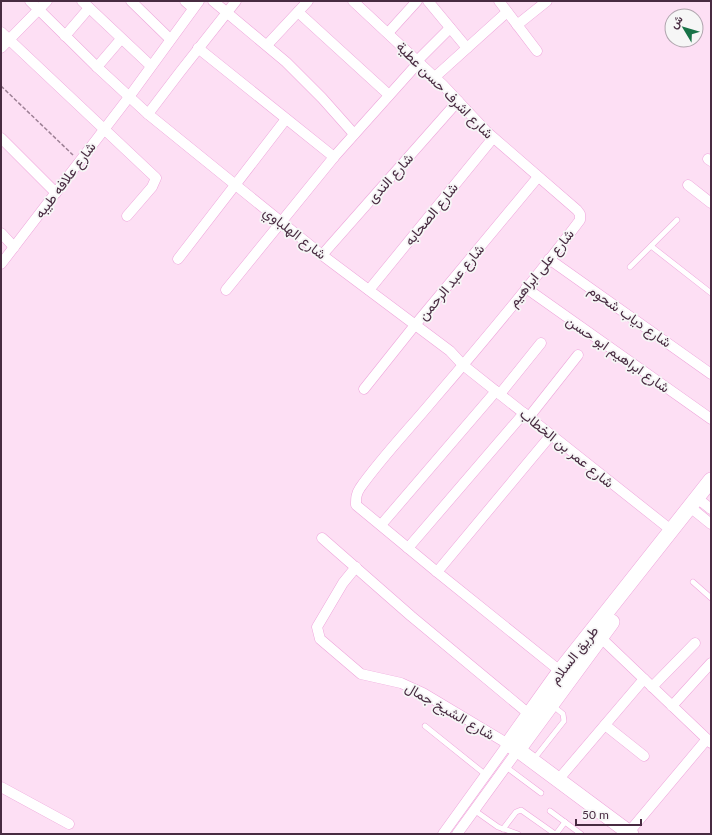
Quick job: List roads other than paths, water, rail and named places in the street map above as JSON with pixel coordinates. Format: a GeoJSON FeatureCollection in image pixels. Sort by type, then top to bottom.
{"type":"FeatureCollection","features":[{"type":"Feature","properties":{"kind":"main road","name":"طريق السلام"},"geometry":{"type":"LineString","coordinates":[[513,747],[551,705],[600,637],[702,504],[711,480]]}},
{"type":"Feature","properties":{"kind":"main road","name":"طريق السلام"},"geometry":{"type":"LineString","coordinates":[[513,747],[529,714],[560,671],[671,530],[702,504]]}},
{"type":"Feature","properties":{"kind":"main road"},"geometry":{"type":"LineString","coordinates":[[513,747],[630,833]]}},
{"type":"Feature","properties":{"kind":"street","name":"شارع الهلباوي"},"geometry":{"type":"LineString","coordinates":[[30,1],[97,67],[148,114],[322,255],[450,351],[463,365]]}},
{"type":"Feature","properties":{"kind":"street"},"geometry":{"type":"LineString","coordinates":[[1,48],[47,1]]}},
{"type":"Feature","properties":{"kind":"street"},"geometry":{"type":"LineString","coordinates":[[131,1],[170,39]]}},
{"type":"Feature","properties":{"kind":"street"},"geometry":{"type":"LineString","coordinates":[[185,1],[196,5]]}},
{"type":"Feature","properties":{"kind":"street"},"geometry":{"type":"LineString","coordinates":[[214,1],[267,45],[305,80],[354,134]]}},
{"type":"Feature","properties":{"kind":"street"},"geometry":{"type":"LineString","coordinates":[[148,114],[236,1]]}},
{"type":"Feature","properties":{"kind":"street"},"geometry":{"type":"LineString","coordinates":[[267,45],[308,1]]}},
{"type":"Feature","properties":{"kind":"street","name":"شارع اشرف حسن عطية"},"geometry":{"type":"LineString","coordinates":[[353,1],[365,5],[388,33],[435,77],[493,138],[538,177]]}},
{"type":"Feature","properties":{"kind":"street"},"geometry":{"type":"LineString","coordinates":[[388,33],[417,1]]}},
{"type":"Feature","properties":{"kind":"street"},"geometry":{"type":"LineString","coordinates":[[428,1],[467,48]]}},
{"type":"Feature","properties":{"kind":"street"},"geometry":{"type":"LineString","coordinates":[[499,1],[537,50]]}},
{"type":"Feature","properties":{"kind":"street"},"geometry":{"type":"LineString","coordinates":[[517,25],[547,1]]}},
{"type":"Feature","properties":{"kind":"street"},"geometry":{"type":"LineString","coordinates":[[65,36],[86,4],[151,66]]}},
{"type":"Feature","properties":{"kind":"street","name":"شارع علافه طيبه"},"geometry":{"type":"LineString","coordinates":[[1,264],[104,130],[196,5]]}},
{"type":"Feature","properties":{"kind":"street"},"geometry":{"type":"LineString","coordinates":[[298,12],[389,95]]}},
{"type":"Feature","properties":{"kind":"street"},"geometry":{"type":"LineString","coordinates":[[435,77],[507,12]]}},
{"type":"Feature","properties":{"kind":"street"},"geometry":{"type":"LineString","coordinates":[[226,290],[334,157],[418,61],[450,28]]}},
{"type":"Feature","properties":{"kind":"street"},"geometry":{"type":"LineString","coordinates":[[1,32],[156,178],[152,187],[127,216]]}},
{"type":"Feature","properties":{"kind":"street"},"geometry":{"type":"LineString","coordinates":[[97,67],[121,39]]}},
{"type":"Feature","properties":{"kind":"street"},"geometry":{"type":"LineString","coordinates":[[198,48],[334,157]]}},
{"type":"Feature","properties":{"kind":"street","name":"شارع الندى"},"geometry":{"type":"LineString","coordinates":[[322,255],[458,101]]}},
{"type":"Feature","properties":{"kind":"street"},"geometry":{"type":"LineString","coordinates":[[178,259],[286,119]]}},
{"type":"Feature","properties":{"kind":"street"},"geometry":{"type":"LineString","coordinates":[[1,138],[56,193]]}},
{"type":"Feature","properties":{"kind":"street","name":"شارع الصحابه"},"geometry":{"type":"LineString","coordinates":[[369,290],[493,138]]}},
{"type":"Feature","properties":{"kind":"street","name":"شارع على ابراهيم"},"geometry":{"type":"LineString","coordinates":[[381,525],[356,505],[356,496],[360,488],[463,365],[580,220],[580,214],[577,210],[538,177]]}},
{"type":"Feature","properties":{"kind":"street","name":"شارع عبد الرحمن"},"geometry":{"type":"LineString","coordinates":[[364,389],[538,177]]}},
{"type":"Feature","properties":{"kind":"street"},"geometry":{"type":"LineString","coordinates":[[688,185],[711,203]]}},
{"type":"Feature","properties":{"kind":"street"},"geometry":{"type":"LineString","coordinates":[[1,233],[14,247]]}},
{"type":"Feature","properties":{"kind":"street","name":"شارع دياب شحوم"},"geometry":{"type":"LineString","coordinates":[[549,259],[711,374]]}},
{"type":"Feature","properties":{"kind":"street","name":"شارع ابراهيم ابو حسن"},"geometry":{"type":"LineString","coordinates":[[526,288],[711,419]]}},
{"type":"Feature","properties":{"kind":"street"},"geometry":{"type":"LineString","coordinates":[[541,343],[381,525],[560,671]]}},
{"type":"Feature","properties":{"kind":"street"},"geometry":{"type":"LineString","coordinates":[[408,548],[527,415],[578,355]]}},
{"type":"Feature","properties":{"kind":"street","name":"شارع عمر بن الخطاب"},"geometry":{"type":"LineString","coordinates":[[463,365],[671,530]]}},
{"type":"Feature","properties":{"kind":"street"},"geometry":{"type":"LineString","coordinates":[[437,572],[551,435]]}},
{"type":"Feature","properties":{"kind":"street"},"geometry":{"type":"LineString","coordinates":[[702,504],[711,524]]}},
{"type":"Feature","properties":{"kind":"street"},"geometry":{"type":"LineString","coordinates":[[322,538],[411,616],[529,714]]}},
{"type":"Feature","properties":{"kind":"street","name":"شارع الشيخ جمال"},"geometry":{"type":"LineString","coordinates":[[356,567],[343,583],[317,627],[320,639],[361,674],[401,683],[423,693],[513,747]]}},
{"type":"Feature","properties":{"kind":"street"},"geometry":{"type":"LineString","coordinates":[[600,637],[709,741],[630,833]]}},
{"type":"Feature","properties":{"kind":"street"},"geometry":{"type":"LineString","coordinates":[[652,687],[695,643]]}},
{"type":"Feature","properties":{"kind":"street"},"geometry":{"type":"LineString","coordinates":[[672,706],[711,663]]}},
{"type":"Feature","properties":{"kind":"street"},"geometry":{"type":"LineString","coordinates":[[558,780],[644,679]]}},
{"type":"Feature","properties":{"kind":"street"},"geometry":{"type":"LineString","coordinates":[[605,725],[644,756]]}},
{"type":"Feature","properties":{"kind":"street","name":"طريق السلام"},"geometry":{"type":"LineString","coordinates":[[456,834],[506,767],[513,747]]}},
{"type":"Feature","properties":{"kind":"street","name":"طريق السلام"},"geometry":{"type":"LineString","coordinates":[[443,834],[486,775],[513,747]]}},
{"type":"Feature","properties":{"kind":"street"},"geometry":{"type":"LineString","coordinates":[[1,787],[69,824]]}},
{"type":"Feature","properties":{"kind":"lane"},"geometry":{"type":"LineString","coordinates":[[630,267],[677,220]]}},
{"type":"Feature","properties":{"kind":"lane"},"geometry":{"type":"LineString","coordinates":[[651,246],[711,292]]}},
{"type":"Feature","properties":{"kind":"lane"},"geometry":{"type":"LineString","coordinates":[[693,582],[711,598]]}},
{"type":"Feature","properties":{"kind":"lane"},"geometry":{"type":"LineString","coordinates":[[532,761],[564,721],[563,714],[551,705]]}},
{"type":"Feature","properties":{"kind":"lane"},"geometry":{"type":"LineString","coordinates":[[425,726],[486,775]]}},
{"type":"Feature","properties":{"kind":"lane"},"geometry":{"type":"LineString","coordinates":[[506,767],[541,793]]}},
{"type":"Feature","properties":{"kind":"lane"},"geometry":{"type":"LineString","coordinates":[[474,810],[503,829],[518,834]]}},
{"type":"Feature","properties":{"kind":"lane"},"geometry":{"type":"LineString","coordinates":[[503,829],[516,812],[521,810],[556,834],[565,822]]}},
{"type":"Feature","properties":{"kind":"lane"},"geometry":{"type":"LineString","coordinates":[[550,811],[581,834]]}}]}
